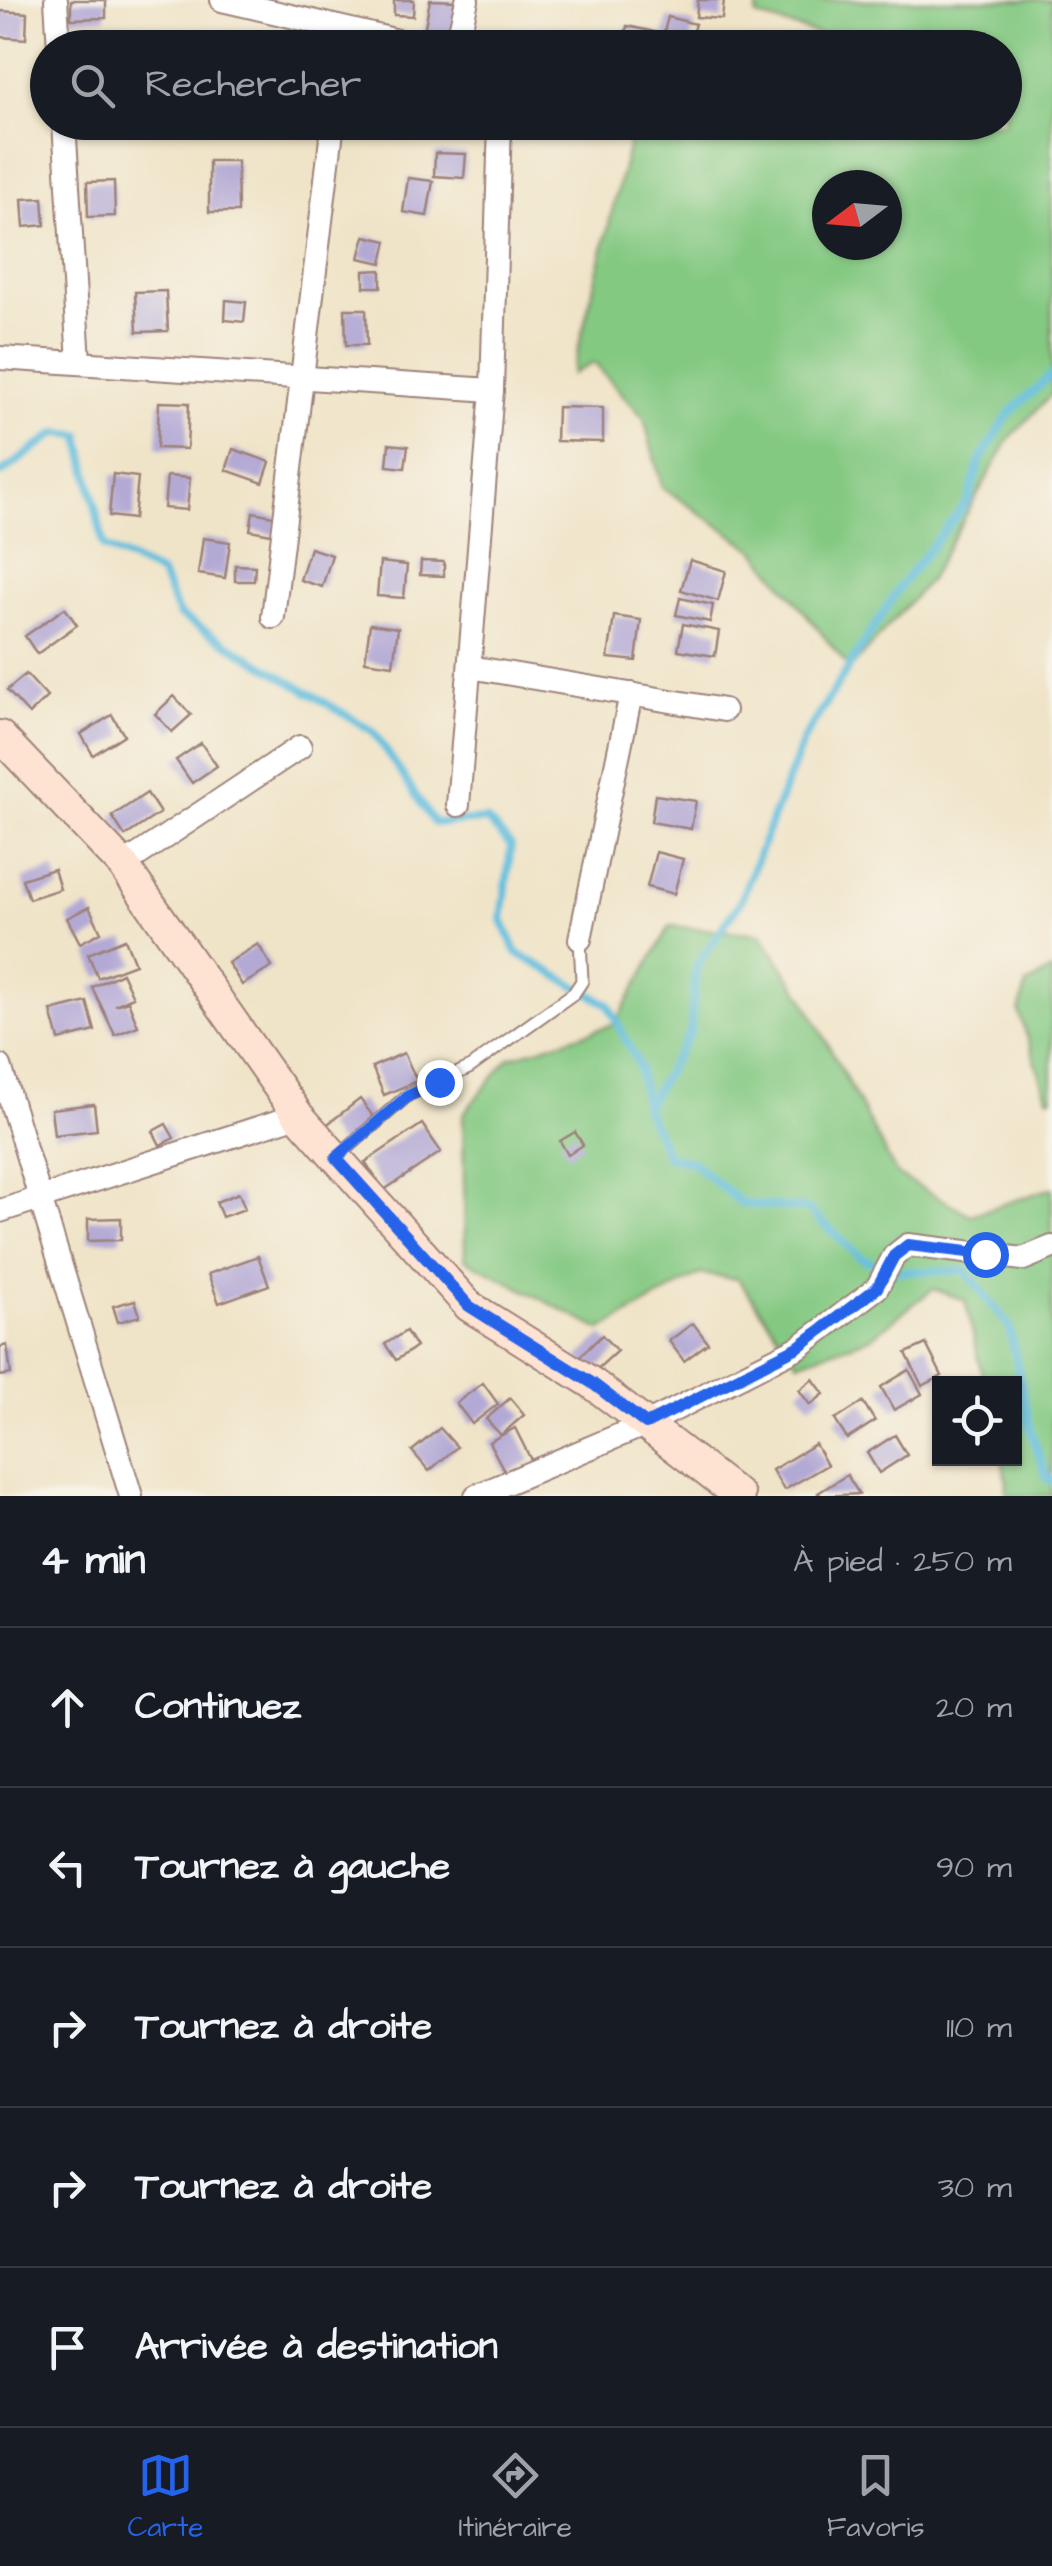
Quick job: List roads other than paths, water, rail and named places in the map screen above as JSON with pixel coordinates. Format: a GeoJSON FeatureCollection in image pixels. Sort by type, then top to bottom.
{"type":"FeatureCollection","features":[{"type":"Feature","properties":{"kind":"street"},"geometry":{"type":"LineString","coordinates":[[56,0],[58,30]]}},
{"type":"Feature","properties":{"kind":"street"},"geometry":{"type":"LineString","coordinates":[[222,0],[292,9],[328,30]]}},
{"type":"Feature","properties":{"kind":"street"},"geometry":{"type":"LineString","coordinates":[[460,30],[467,0]]}},
{"type":"Feature","properties":{"kind":"street"},"geometry":{"type":"LineString","coordinates":[[65,140],[79,362]]}},
{"type":"Feature","properties":{"kind":"street"},"geometry":{"type":"LineString","coordinates":[[273,617],[331,140]]}},
{"type":"Feature","properties":{"kind":"street"},"geometry":{"type":"LineString","coordinates":[[458,804],[492,390],[499,140]]}},
{"type":"Feature","properties":{"kind":"street"},"geometry":{"type":"LineString","coordinates":[[0,358],[492,390]]}},
{"type":"Feature","properties":{"kind":"street"},"geometry":{"type":"LineString","coordinates":[[470,667],[724,710]]}},
{"type":"Feature","properties":{"kind":"street"},"geometry":{"type":"LineString","coordinates":[[580,939],[631,694]]}},
{"type":"Feature","properties":{"kind":"street"},"geometry":{"type":"LineString","coordinates":[[0,736],[123,865],[298,1115],[469,1306],[592,1383],[738,1496]]}},
{"type":"Feature","properties":{"kind":"street"},"geometry":{"type":"LineString","coordinates":[[123,865],[300,747]]}},
{"type":"Feature","properties":{"kind":"street"},"geometry":{"type":"LineString","coordinates":[[0,1066],[131,1496]]}},
{"type":"Feature","properties":{"kind":"street"},"geometry":{"type":"LineString","coordinates":[[0,1211],[298,1115]]}},
{"type":"Feature","properties":{"kind":"street"},"geometry":{"type":"LineString","coordinates":[[476,1496],[646,1424],[798,1347],[877,1288],[894,1256],[908,1245],[1023,1259],[1052,1248]]}},
{"type":"Feature","properties":{"kind":"lane"},"geometry":{"type":"LineString","coordinates":[[336,1158],[408,1096],[469,1068],[574,993],[582,981],[580,939]]}},
{"type":"Feature","properties":{"kind":"waterway"},"geometry":{"type":"LineString","coordinates":[[646,1106],[690,1033],[696,967],[740,902],[804,738],[900,586],[968,501],[980,461],[1009,414],[1052,374]]}},
{"type":"Feature","properties":{"kind":"waterway"},"geometry":{"type":"LineString","coordinates":[[0,474],[56,433],[80,435],[104,547],[161,574],[179,615],[373,731],[434,823],[487,820],[511,846],[502,920],[517,953],[608,1004],[639,1066],[645,1108],[668,1157],[691,1161],[742,1204],[808,1209],[861,1258],[894,1271],[966,1271],[1009,1326],[1031,1431],[1047,1478],[1052,1481]]}}]}
